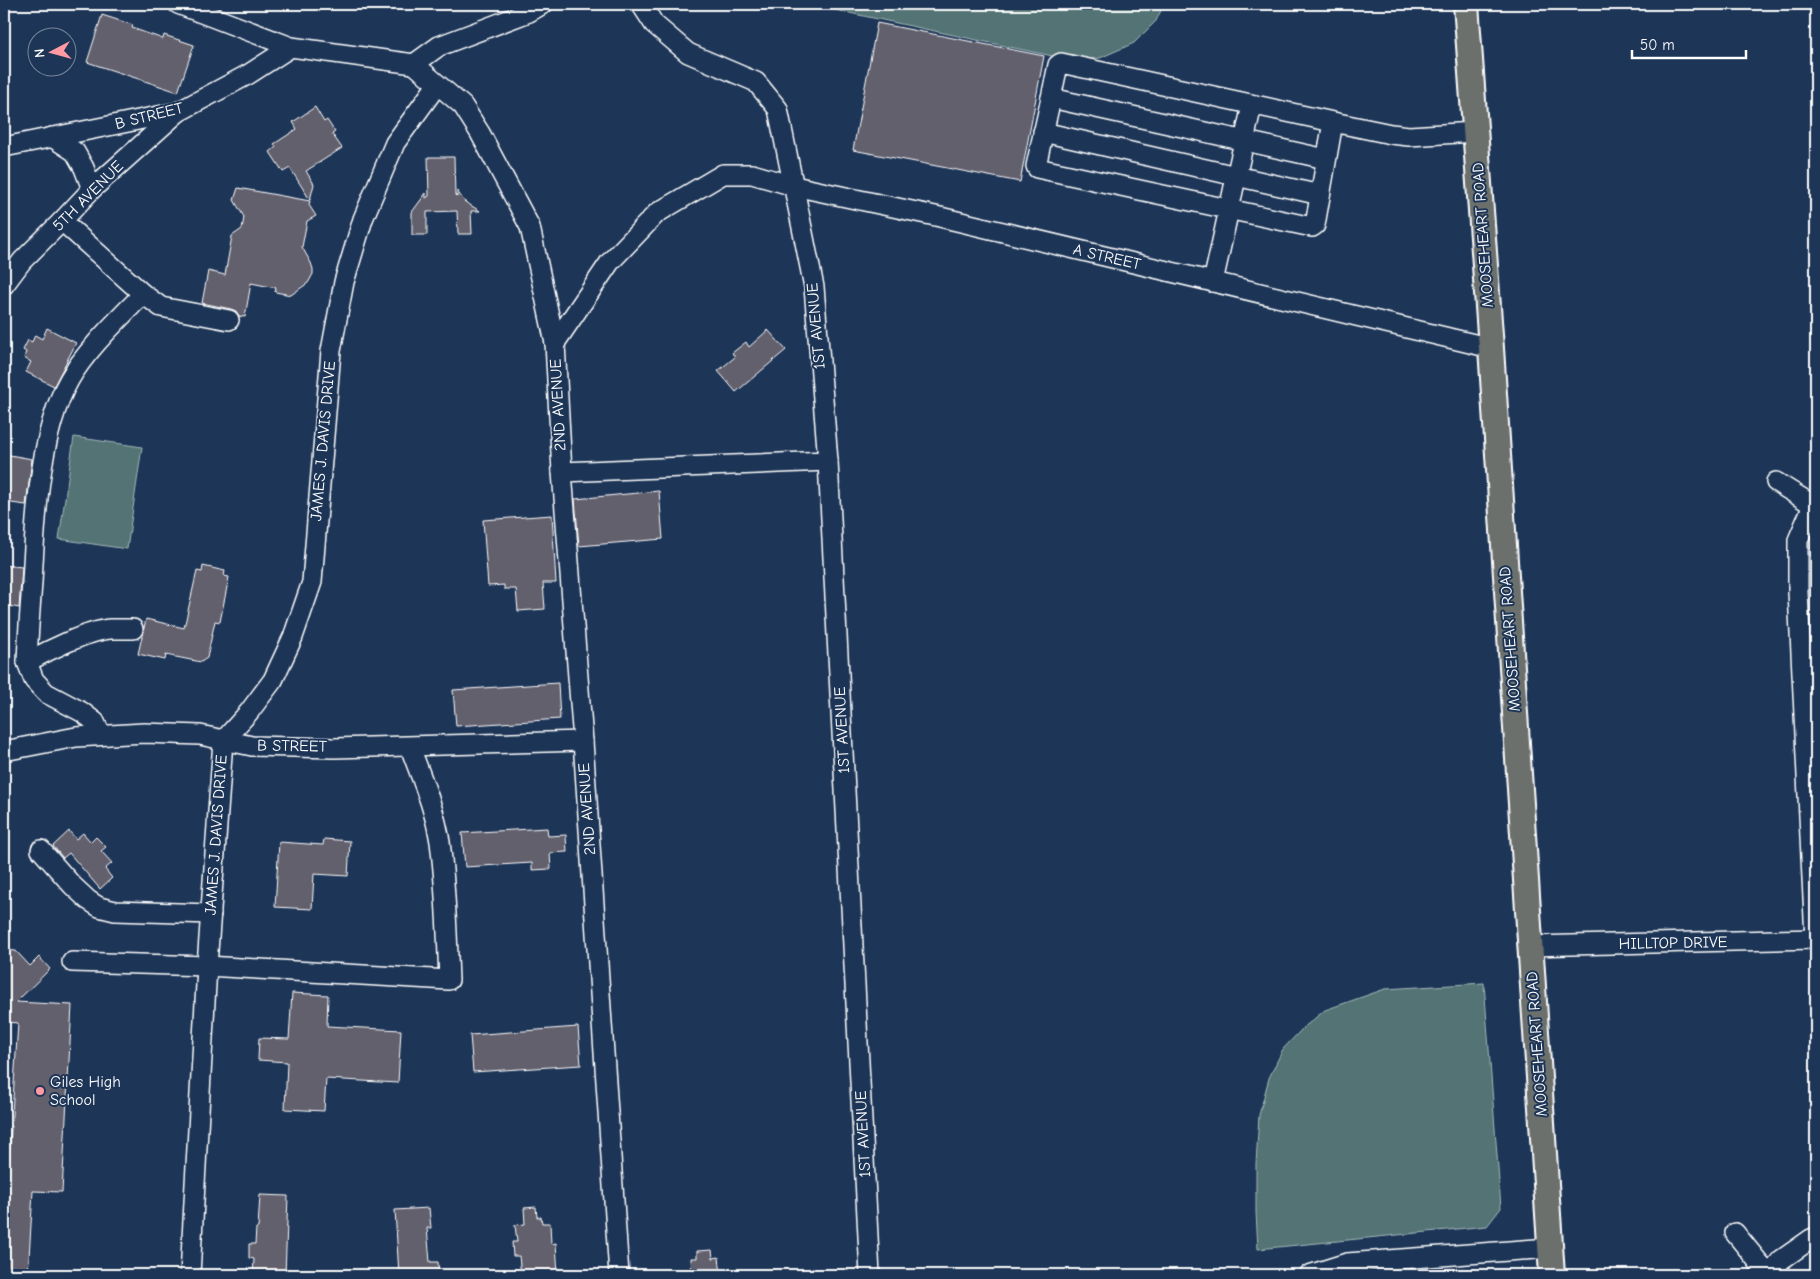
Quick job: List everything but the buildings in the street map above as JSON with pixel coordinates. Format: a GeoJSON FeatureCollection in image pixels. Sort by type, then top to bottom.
{"type":"FeatureCollection","features":[{"type":"Feature","properties":{"kind":"main road","name":"MOOSEHEART ROAD"},"geometry":{"type":"LineString","coordinates":[[1466,4],[1492,348],[1552,1275]]}},
{"type":"Feature","properties":{"kind":"street"},"geometry":{"type":"LineString","coordinates":[[178,4],[292,47],[414,64],[437,85]]}},
{"type":"Feature","properties":{"kind":"street"},"geometry":{"type":"LineString","coordinates":[[414,64],[439,46],[529,12],[543,4]]}},
{"type":"Feature","properties":{"kind":"street","name":"1ST AVENUE"},"geometry":{"type":"LineString","coordinates":[[641,4],[654,24],[688,53],[756,82],[778,108],[814,287],[828,461],[870,1275]]}},
{"type":"Feature","properties":{"kind":"street","name":"B STREET"},"geometry":{"type":"LineString","coordinates":[[4,147],[178,112],[249,74],[292,47]]}},
{"type":"Feature","properties":{"kind":"street"},"geometry":{"type":"LineString","coordinates":[[1333,122],[1315,225],[1312,227],[1037,168],[1036,166],[1058,65],[1061,63],[1391,134],[1409,136],[1475,132]]}},
{"type":"Feature","properties":{"kind":"street","name":"2ND AVENUE"},"geometry":{"type":"LineString","coordinates":[[437,85],[463,106],[480,133],[530,228],[555,343],[562,472],[583,741],[619,1275]]}},
{"type":"Feature","properties":{"kind":"street","name":"JAMES J. DAVIS DRIVE"},"geometry":{"type":"LineString","coordinates":[[190,1275],[207,966],[223,741],[249,712],[273,680],[293,637],[312,582],[330,351],[344,282],[363,220],[395,143],[437,85]]}},
{"type":"Feature","properties":{"kind":"street"},"geometry":{"type":"LineString","coordinates":[[1050,98],[1326,159]]}},
{"type":"Feature","properties":{"kind":"street"},"geometry":{"type":"LineString","coordinates":[[1213,282],[1252,105]]}},
{"type":"Feature","properties":{"kind":"street","name":"5TH AVENUE"},"geometry":{"type":"LineString","coordinates":[[4,285],[22,261],[62,222],[92,188],[178,112]]}},
{"type":"Feature","properties":{"kind":"street"},"geometry":{"type":"LineString","coordinates":[[1043,132],[1320,195]]}},
{"type":"Feature","properties":{"kind":"street"},"geometry":{"type":"LineString","coordinates":[[52,137],[75,152],[92,188]]}},
{"type":"Feature","properties":{"kind":"street","name":"A STREET"},"geometry":{"type":"LineString","coordinates":[[723,174],[752,174],[794,186],[940,217],[1492,348]]}},
{"type":"Feature","properties":{"kind":"street","name":"2ND AVENUE"},"geometry":{"type":"LineString","coordinates":[[555,343],[610,262],[657,213],[723,174]]}},
{"type":"Feature","properties":{"kind":"street"},"geometry":{"type":"LineString","coordinates":[[62,222],[143,294],[161,307],[230,320]]}},
{"type":"Feature","properties":{"kind":"street"},"geometry":{"type":"LineString","coordinates":[[101,736],[96,722],[82,712],[46,693],[34,680],[27,662],[38,501],[56,405],[70,378],[91,350],[143,294]]}},
{"type":"Feature","properties":{"kind":"street"},"geometry":{"type":"LineString","coordinates":[[562,472],[828,461]]}},
{"type":"Feature","properties":{"kind":"street"},"geometry":{"type":"LineString","coordinates":[[1776,482],[1815,504],[1798,540],[1798,592],[1816,939]]}},
{"type":"Feature","properties":{"kind":"street"},"geometry":{"type":"LineString","coordinates":[[27,662],[48,651],[97,632],[109,629],[133,630]]}},
{"type":"Feature","properties":{"kind":"street","name":"B STREET"},"geometry":{"type":"LineString","coordinates":[[4,751],[76,737],[144,733],[200,735],[252,746],[410,747],[583,741]]}},
{"type":"Feature","properties":{"kind":"street"},"geometry":{"type":"LineString","coordinates":[[72,962],[207,966],[449,980],[440,840],[427,792],[410,747]]}},
{"type":"Feature","properties":{"kind":"street"},"geometry":{"type":"LineString","coordinates":[[41,850],[72,885],[88,900],[99,907],[115,911],[211,914]]}},
{"type":"Feature","properties":{"kind":"street","name":"HILLTOP DRIVE"},"geometry":{"type":"LineString","coordinates":[[1530,946],[1816,939]]}},
{"type":"Feature","properties":{"kind":"street"},"geometry":{"type":"LineString","coordinates":[[1735,1233],[1769,1275],[1781,1260],[1816,1237]]}},
{"type":"Feature","properties":{"kind":"street"},"geometry":{"type":"LineString","coordinates":[[1310,1275],[1348,1269],[1550,1248]]}},
{"type":"Feature","properties":{"kind":"green space"},"geometry":{"type":"Polygon","coordinates":[[[807,4],[1164,4],[1156,21],[1134,43],[1100,58],[1076,61],[807,4]]]}},
{"type":"Feature","properties":{"kind":"green space"},"geometry":{"type":"Polygon","coordinates":[[[74,437],[142,447],[127,549],[59,539],[74,437]]]}},
{"type":"Feature","properties":{"kind":"green space"},"geometry":{"type":"Polygon","coordinates":[[[1484,983],[1501,1208],[1487,1226],[1258,1249],[1256,1164],[1259,1115],[1269,1078],[1283,1049],[1303,1028],[1325,1010],[1385,989],[1484,983]]]}},
{"type":"Feature","properties":{"kind":"place","name":"Giles High School"},"geometry":{"type":"Point","coordinates":[40,1091]}}]}
